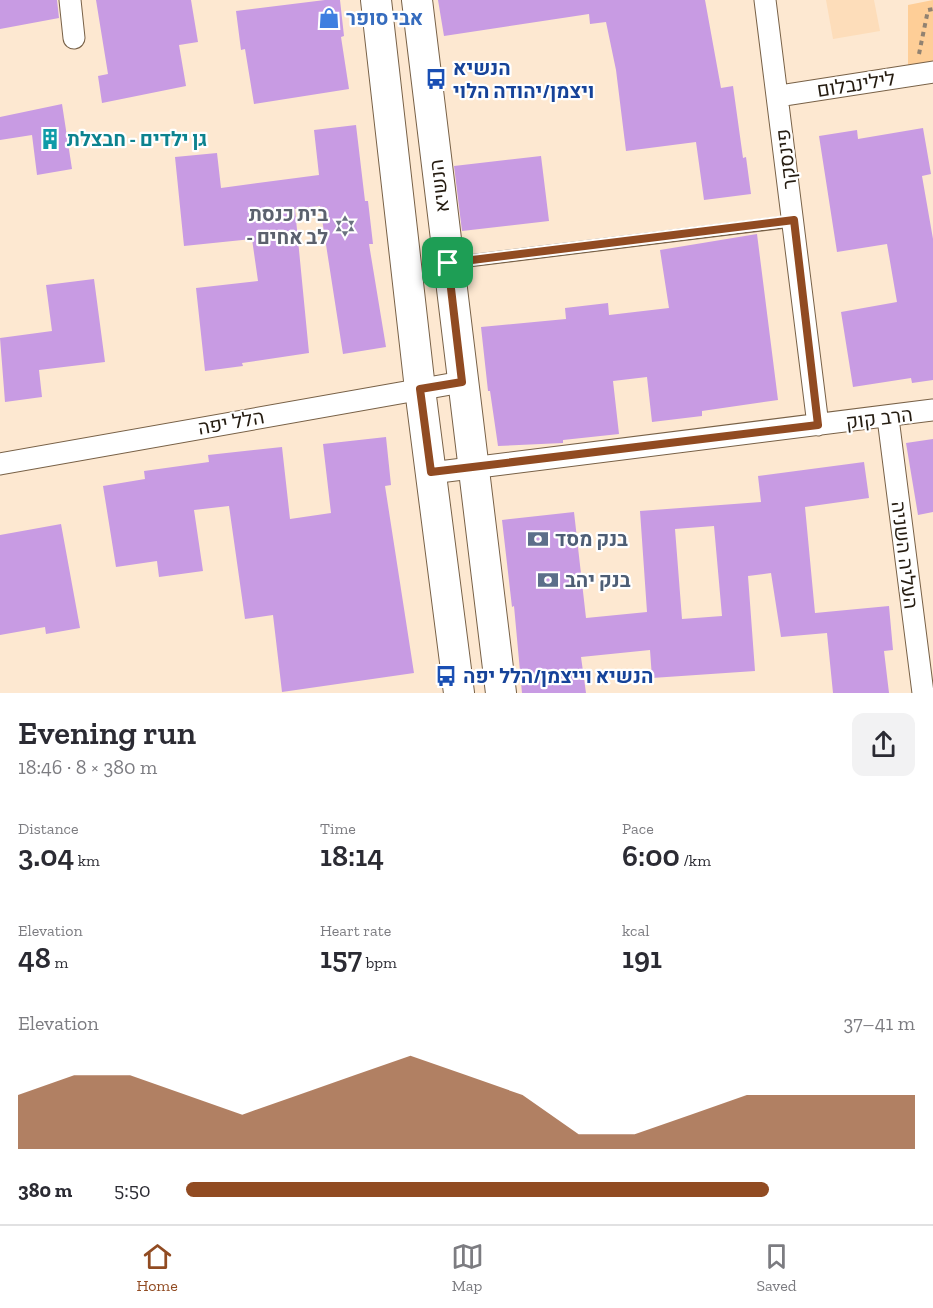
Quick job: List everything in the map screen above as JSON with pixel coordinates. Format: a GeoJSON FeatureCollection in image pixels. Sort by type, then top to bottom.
{"type":"FeatureCollection","features":[{"type":"Feature","properties":{"kind":"main road"},"geometry":{"type":"LineString","coordinates":[[376,0],[420,389],[459,693]]}},
{"type":"Feature","properties":{"kind":"main road","name":"הנשיא"},"geometry":{"type":"LineString","coordinates":[[417,0],[501,693]]}},
{"type":"Feature","properties":{"kind":"street"},"geometry":{"type":"LineString","coordinates":[[70,0],[75,38]]}},
{"type":"Feature","properties":{"kind":"street","name":"פינסקר"},"geometry":{"type":"LineString","coordinates":[[765,0],[779,96],[818,425]]}},
{"type":"Feature","properties":{"kind":"street","name":"לילינבלום"},"geometry":{"type":"LineString","coordinates":[[779,96],[924,74]]}},
{"type":"Feature","properties":{"kind":"street","name":"הלל יפה"},"geometry":{"type":"LineString","coordinates":[[0,464],[462,382]]}},
{"type":"Feature","properties":{"kind":"street","name":"הרב קוק"},"geometry":{"type":"LineString","coordinates":[[431,472],[888,418],[933,410]]}},
{"type":"Feature","properties":{"kind":"street","name":"העליה השניה"},"geometry":{"type":"LineString","coordinates":[[888,418],[923,693]]}},
{"type":"Feature","properties":{"kind":"lane"},"geometry":{"type":"LineString","coordinates":[[448,263],[794,220]]}},
{"type":"Feature","properties":{"kind":"path"},"geometry":{"type":"LineString","coordinates":[[924,74],[928,10],[933,9]]}},
{"type":"Feature","properties":{"kind":"shaded area"},"geometry":{"type":"Polygon","coordinates":[[[826,0],[874,0],[880,31],[833,39],[826,0]]]}},
{"type":"Feature","properties":{"kind":"shaded area"},"geometry":{"type":"Polygon","coordinates":[[[933,0],[933,64],[908,68],[908,5],[933,0]]]}},
{"type":"Feature","properties":{"kind":"building"},"geometry":{"type":"Polygon","coordinates":[[[0,0],[57,0],[59,18],[0,29],[0,0]]]}},
{"type":"Feature","properties":{"kind":"building"},"geometry":{"type":"Polygon","coordinates":[[[96,0],[191,0],[198,42],[179,45],[186,86],[102,103],[98,76],[108,74],[96,0]]]}},
{"type":"Feature","properties":{"kind":"building"},"geometry":{"type":"Polygon","coordinates":[[[340,0],[344,36],[341,37],[349,89],[254,104],[245,49],[241,50],[236,11],[340,0]]]}},
{"type":"Feature","properties":{"kind":"building"},"geometry":{"type":"Polygon","coordinates":[[[438,0],[705,0],[721,88],[733,86],[743,158],[746,157],[751,194],[704,200],[696,142],[626,151],[616,70],[606,22],[590,24],[589,14],[444,36],[438,0]]]}},
{"type":"Feature","properties":{"kind":"building","name":"גן ילדים - חבצלת"},"geometry":{"type":"Polygon","coordinates":[[[62,104],[72,169],[37,175],[32,135],[0,140],[0,117],[62,104]]]}},
{"type":"Feature","properties":{"kind":"building"},"geometry":{"type":"Polygon","coordinates":[[[356,125],[365,201],[368,201],[373,244],[369,244],[386,347],[343,354],[320,206],[295,209],[309,353],[205,371],[196,288],[258,281],[252,239],[184,246],[175,157],[217,153],[221,188],[319,175],[314,130],[356,125]]]}},
{"type":"Feature","properties":{"kind":"building"},"geometry":{"type":"Polygon","coordinates":[[[923,128],[931,174],[922,176],[933,239],[933,380],[912,383],[911,378],[853,387],[841,312],[897,302],[887,244],[837,252],[819,136],[857,130],[858,139],[923,128]]]}},
{"type":"Feature","properties":{"kind":"building"},"geometry":{"type":"Polygon","coordinates":[[[541,156],[549,221],[462,231],[454,166],[541,156]]]}},
{"type":"Feature","properties":{"kind":"building"},"geometry":{"type":"Polygon","coordinates":[[[757,234],[778,400],[702,411],[702,416],[652,422],[647,377],[613,381],[619,434],[563,440],[563,443],[498,446],[490,391],[488,391],[481,327],[566,319],[565,308],[608,303],[609,315],[669,308],[660,250],[757,234]]]}},
{"type":"Feature","properties":{"kind":"building"},"geometry":{"type":"Polygon","coordinates":[[[94,279],[105,362],[39,370],[42,397],[5,402],[0,338],[52,331],[46,285],[94,279]]]}},
{"type":"Feature","properties":{"kind":"building"},"geometry":{"type":"Polygon","coordinates":[[[386,437],[391,485],[385,486],[414,673],[282,692],[273,615],[245,619],[229,506],[194,510],[203,571],[159,577],[157,561],[116,567],[103,486],[145,479],[144,471],[209,462],[208,455],[282,447],[290,519],[331,513],[323,444],[386,437]]]}},
{"type":"Feature","properties":{"kind":"building"},"geometry":{"type":"Polygon","coordinates":[[[933,439],[933,512],[918,515],[906,443],[933,439]]]}},
{"type":"Feature","properties":{"kind":"building"},"geometry":{"type":"Polygon","coordinates":[[[864,462],[869,498],[805,507],[815,613],[889,606],[893,650],[884,651],[889,693],[833,693],[827,633],[781,637],[771,573],[748,576],[755,671],[652,678],[650,650],[581,657],[586,693],[522,693],[514,606],[512,607],[502,520],[574,512],[586,618],[647,612],[640,511],[761,502],[758,476],[864,462]],[[714,526],[675,529],[682,619],[722,616],[714,526]]]}},
{"type":"Feature","properties":{"kind":"building"},"geometry":{"type":"Polygon","coordinates":[[[61,524],[80,628],[46,634],[45,627],[0,635],[0,535],[61,524]]]}},
{"type":"Feature","properties":{"kind":"place","name":"אבי סופר"},"geometry":{"type":"Point","coordinates":[329,18]}},
{"type":"Feature","properties":{"kind":"place","name":"הנשיא ויצמן/יהודה הלוי"},"geometry":{"type":"Point","coordinates":[436,79]}},
{"type":"Feature","properties":{"kind":"place","name":"גן ילדים - חבצלת"},"geometry":{"type":"Point","coordinates":[50,139]}},
{"type":"Feature","properties":{"kind":"place","name":"בית כנסת - לב אחים"},"geometry":{"type":"Point","coordinates":[345,226]}},
{"type":"Feature","properties":{"kind":"place","name":"בנק מסד"},"geometry":{"type":"Point","coordinates":[538,539]}},
{"type":"Feature","properties":{"kind":"place","name":"בנק יהב"},"geometry":{"type":"Point","coordinates":[548,580]}},
{"type":"Feature","properties":{"kind":"place","name":"הנשיא וייצמן/הלל יפה"},"geometry":{"type":"Point","coordinates":[446,676]}},
{"type":"Feature","properties":{"kind":"route"},"geometry":{"type":"LineString","coordinates":[[794,220],[818,425],[431,472],[420,389],[462,382],[448,263],[794,220]]}}]}
